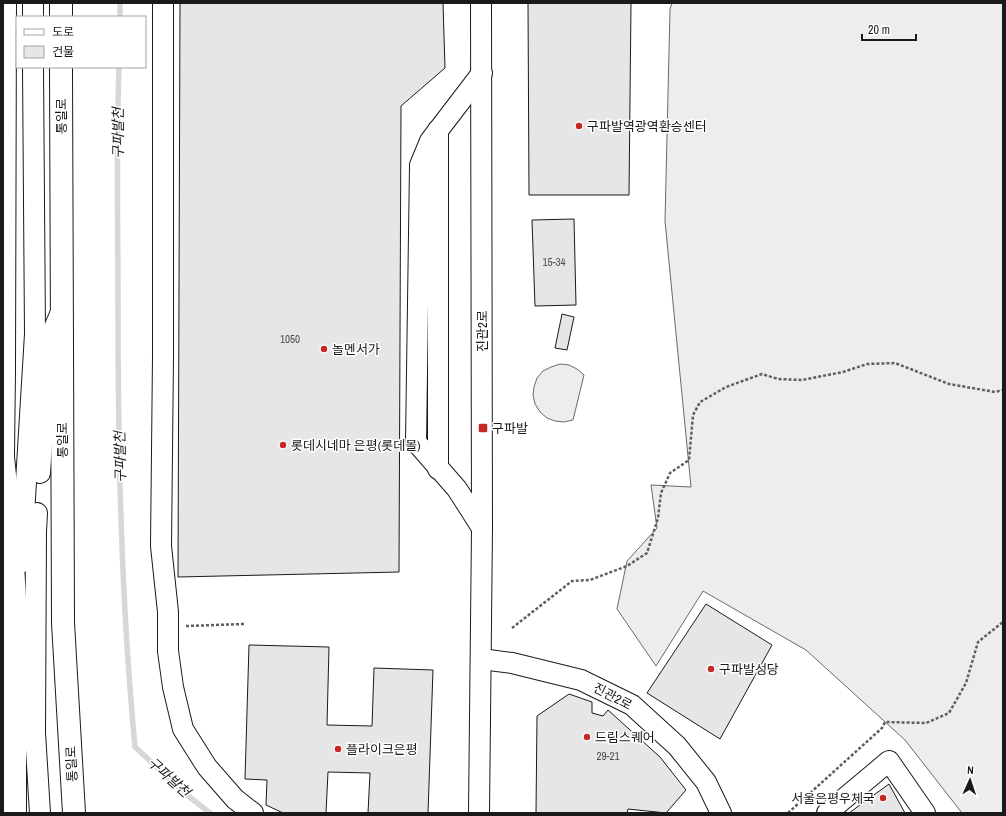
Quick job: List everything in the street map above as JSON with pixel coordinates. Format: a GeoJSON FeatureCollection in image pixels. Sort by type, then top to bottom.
{"type":"FeatureCollection","features":[{"type":"Feature","properties":{"kind":"main road"},"geometry":{"type":"LineString","coordinates":[[5,3],[3,456],[11,531],[15,599],[15,813]]}},
{"type":"Feature","properties":{"kind":"main road"},"geometry":{"type":"LineString","coordinates":[[61,3],[61,16]]}},
{"type":"Feature","properties":{"kind":"main road","name":"통일로"},"geometry":{"type":"LineString","coordinates":[[61,68],[63,623],[74,813]]}},
{"type":"Feature","properties":{"kind":"street"},"geometry":{"type":"LineString","coordinates":[[33,3],[33,16]]}},
{"type":"Feature","properties":{"kind":"street"},"geometry":{"type":"LineString","coordinates":[[163,3],[163,356],[161,546],[168,612],[168,651],[173,688],[183,729],[207,767],[235,799],[253,813]]}},
{"type":"Feature","properties":{"kind":"street","name":"진관2로"},"geometry":{"type":"LineString","coordinates":[[479,813],[482,528],[481,3]]}},
{"type":"Feature","properties":{"kind":"street"},"geometry":{"type":"LineString","coordinates":[[15,599],[23,531],[34,334],[33,68]]}},
{"type":"Feature","properties":{"kind":"street"},"geometry":{"type":"LineString","coordinates":[[482,73],[438,130],[430,142],[420,165],[416,442],[457,489],[482,528]]}},
{"type":"Feature","properties":{"kind":"street"},"geometry":{"type":"LineString","coordinates":[[40,813],[35,733],[36,532],[49,340],[61,311]]}},
{"type":"Feature","properties":{"kind":"street","name":"진관2로"},"geometry":{"type":"LineString","coordinates":[[481,659],[512,663],[581,680],[632,705],[677,746],[706,782],[721,813]]}},
{"type":"Feature","properties":{"kind":"street"},"geometry":{"type":"LineString","coordinates":[[827,813],[889,761],[925,813]]}},
{"type":"Feature","properties":{"kind":"path"},"geometry":{"type":"LineString","coordinates":[[512,628],[572,582],[590,580],[627,566],[647,553],[658,518],[661,493],[670,473],[689,460],[693,415],[700,402],[726,387],[762,374],[778,378],[802,380],[843,372],[867,364],[895,363],[949,384],[995,392],[1003,390]]}},
{"type":"Feature","properties":{"kind":"path"},"geometry":{"type":"LineString","coordinates":[[788,813],[882,728],[885,722],[926,723],[949,713],[966,682],[978,642],[1003,622]]}},
{"type":"Feature","properties":{"kind":"path"},"geometry":{"type":"LineString","coordinates":[[181,626],[244,624]]}},
{"type":"Feature","properties":{"kind":"shaded area"},"geometry":{"type":"Polygon","coordinates":[[[672,3],[1003,3],[1003,813],[962,813],[905,740],[806,650],[703,591],[656,666],[617,609],[627,561],[657,528],[651,485],[691,487],[665,221],[670,9],[672,3]]]}},
{"type":"Feature","properties":{"kind":"shaded area"},"geometry":{"type":"Polygon","coordinates":[[[560,364],[569,365],[584,375],[573,420],[564,422],[547,418],[540,412],[535,404],[533,395],[537,378],[543,371],[560,364]]]}},
{"type":"Feature","properties":{"kind":"building"},"geometry":{"type":"Polygon","coordinates":[[[180,3],[443,3],[445,68],[401,106],[399,572],[178,577],[180,3]]]}},
{"type":"Feature","properties":{"kind":"building","name":"구파발역광역환승센터"},"geometry":{"type":"Polygon","coordinates":[[[528,3],[631,3],[629,195],[529,195],[528,3]]]}},
{"type":"Feature","properties":{"kind":"building"},"geometry":{"type":"Polygon","coordinates":[[[574,219],[576,305],[535,306],[532,220],[574,219]]]}},
{"type":"Feature","properties":{"kind":"building"},"geometry":{"type":"Polygon","coordinates":[[[562,314],[574,317],[567,350],[555,348],[562,314]]]}},
{"type":"Feature","properties":{"kind":"building","name":"구파발성당"},"geometry":{"type":"Polygon","coordinates":[[[706,604],[772,645],[720,739],[647,693],[706,604]]]}},
{"type":"Feature","properties":{"kind":"building","name":"플라이크은평"},"geometry":{"type":"Polygon","coordinates":[[[249,645],[329,647],[327,725],[372,726],[374,668],[433,670],[428,813],[368,813],[370,773],[328,772],[326,813],[283,813],[266,805],[267,780],[245,779],[249,645]]]}},
{"type":"Feature","properties":{"kind":"building","name":"드림스퀘어"},"geometry":{"type":"Polygon","coordinates":[[[569,694],[592,702],[592,713],[603,716],[608,710],[660,757],[686,790],[666,813],[628,809],[627,813],[536,813],[537,716],[569,694]]]}},
{"type":"Feature","properties":{"kind":"building","name":"서울은평우체국"},"geometry":{"type":"Polygon","coordinates":[[[889,784],[905,813],[849,813],[889,784]]]}},
{"type":"Feature","properties":{"kind":"waterway","name":"구파발천"},"geometry":{"type":"LineString","coordinates":[[120,3],[120,16]]}},
{"type":"Feature","properties":{"kind":"waterway","name":"구파발천"},"geometry":{"type":"LineString","coordinates":[[119,68],[117,185],[121,525],[126,636],[135,747],[187,795],[210,813]]}},
{"type":"Feature","properties":{"kind":"place","name":"구파발역광역환승센터"},"geometry":{"type":"Point","coordinates":[579,126]}},
{"type":"Feature","properties":{"kind":"place","name":"놀멘서가"},"geometry":{"type":"Point","coordinates":[324,349]}},
{"type":"Feature","properties":{"kind":"place","name":"구파발"},"geometry":{"type":"Point","coordinates":[483,428]}},
{"type":"Feature","properties":{"kind":"place","name":"롯데시네마 은평(롯데몰)"},"geometry":{"type":"Point","coordinates":[283,445]}},
{"type":"Feature","properties":{"kind":"place","name":"구파발성당"},"geometry":{"type":"Point","coordinates":[711,669]}},
{"type":"Feature","properties":{"kind":"place","name":"드림스퀘어"},"geometry":{"type":"Point","coordinates":[587,737]}},
{"type":"Feature","properties":{"kind":"place","name":"플라이크은평"},"geometry":{"type":"Point","coordinates":[338,749]}},
{"type":"Feature","properties":{"kind":"place","name":"서울은평우체국"},"geometry":{"type":"Point","coordinates":[883,798]}}]}
